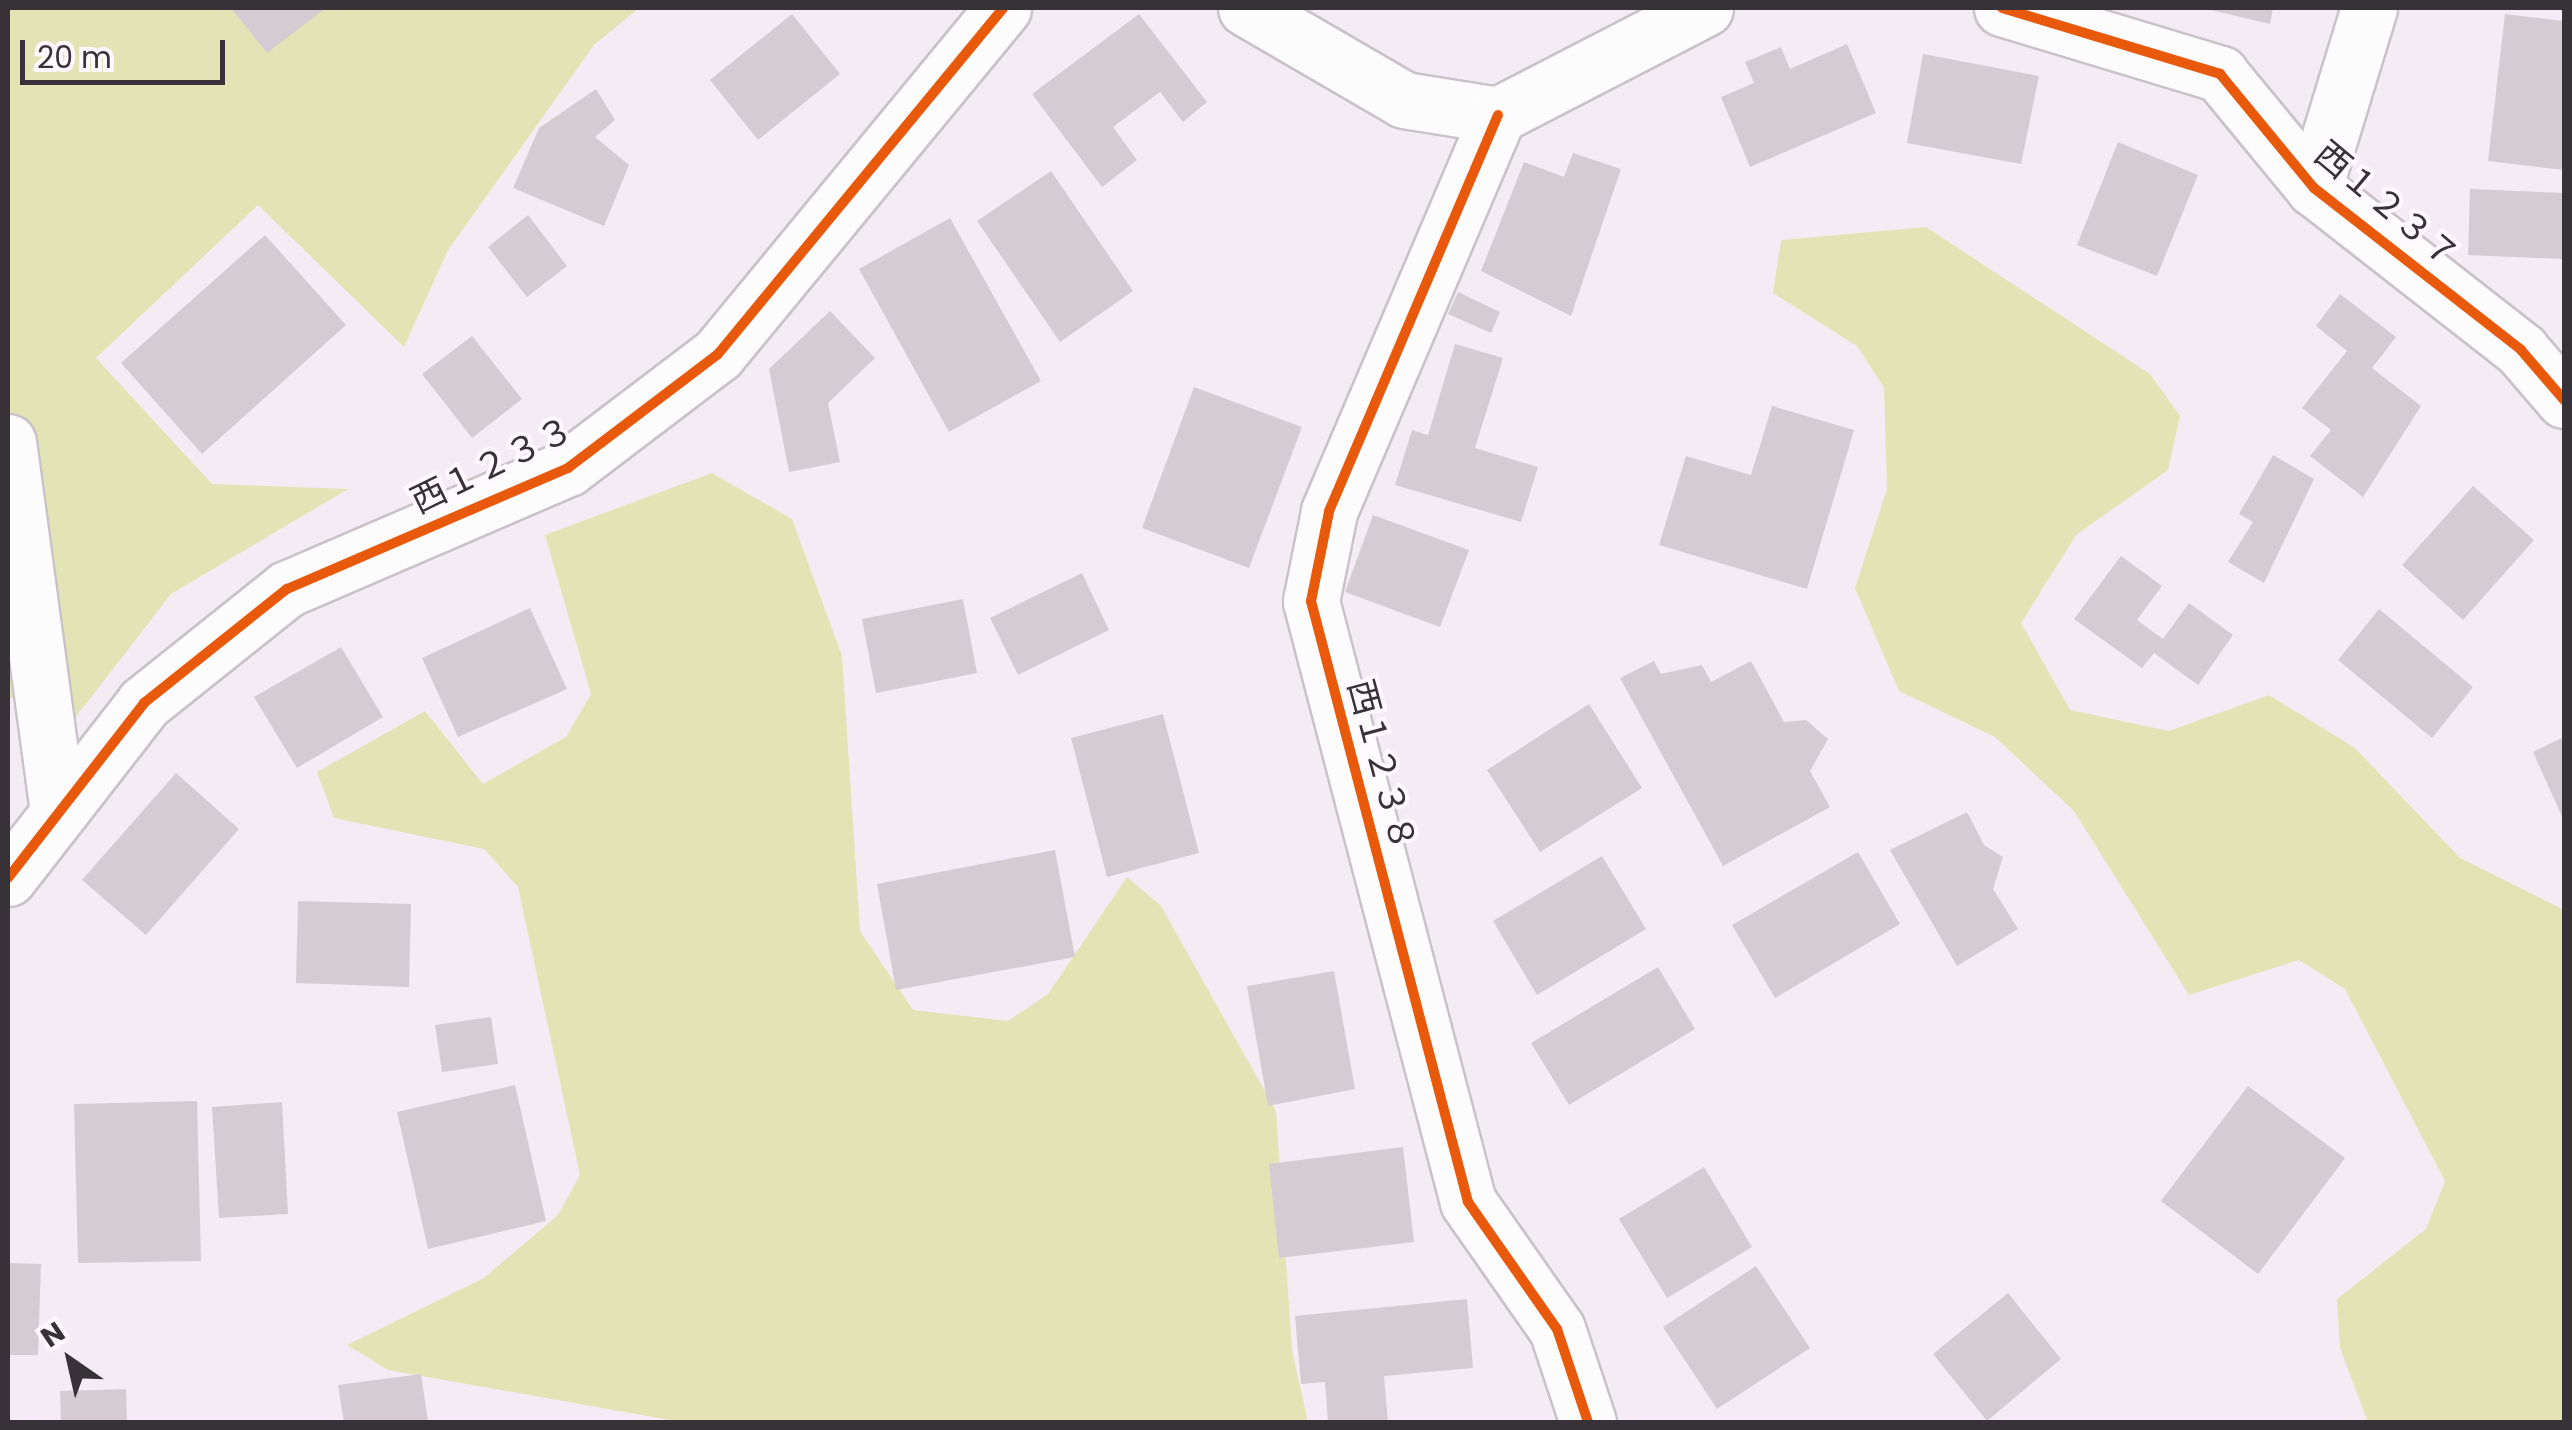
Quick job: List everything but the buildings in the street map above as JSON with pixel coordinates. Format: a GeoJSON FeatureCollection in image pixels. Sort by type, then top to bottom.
{"type":"FeatureCollection","features":[{"type":"Feature","properties":{"kind":"street","name":"西１２３３"},"geometry":{"type":"LineString","coordinates":[[8,878],[144,703],[287,589],[568,468],[718,354],[1003,8]]}},
{"type":"Feature","properties":{"kind":"street"},"geometry":{"type":"LineString","coordinates":[[1246,8],[1404,100],[1498,116],[1705,8]]}},
{"type":"Feature","properties":{"kind":"street","name":"西１２３７"},"geometry":{"type":"LineString","coordinates":[[2002,8],[2220,74],[2314,188],[2522,350],[2564,400]]}},
{"type":"Feature","properties":{"kind":"street"},"geometry":{"type":"LineString","coordinates":[[2314,188],[2369,8]]}},
{"type":"Feature","properties":{"kind":"street","name":"西１２３８"},"geometry":{"type":"LineString","coordinates":[[1498,116],[1329,512],[1311,601],[1468,1202],[1557,1329],[1588,1422]]}},
{"type":"Feature","properties":{"kind":"street"},"geometry":{"type":"LineString","coordinates":[[8,442],[58,813]]}},
{"type":"Feature","properties":{"kind":"green space"},"geometry":{"type":"Polygon","coordinates":[[[8,8],[639,8],[594,45],[448,250],[404,347],[258,205],[96,358],[212,484],[348,489],[171,594],[75,718],[8,697],[8,8]]]}},
{"type":"Feature","properties":{"kind":"green space"},"geometry":{"type":"Polygon","coordinates":[[[1926,227],[2150,374],[2180,416],[2168,470],[2076,535],[2021,623],[2070,710],[2169,731],[2269,695],[2355,748],[2460,858],[2564,910],[2564,1422],[2368,1422],[2340,1348],[2337,1299],[2426,1229],[2445,1181],[2345,989],[2299,960],[2189,995],[2074,811],[1995,737],[1899,691],[1855,588],[1887,489],[1884,388],[1857,346],[1773,293],[1781,240],[1926,227]]]}},
{"type":"Feature","properties":{"kind":"green space"},"geometry":{"type":"Polygon","coordinates":[[[712,473],[792,519],[842,656],[860,931],[913,1010],[1008,1021],[1048,994],[1127,877],[1161,906],[1276,1111],[1292,1351],[1308,1422],[681,1422],[388,1370],[347,1345],[484,1278],[558,1215],[580,1175],[518,887],[484,849],[334,818],[317,772],[425,711],[483,784],[566,737],[591,694],[545,535],[712,473]]]}},
{"type":"Feature","properties":{"kind":"cycle path"},"geometry":{"type":"LineString","coordinates":[[8,878],[144,703],[287,589],[568,468],[718,354],[1003,8]]}},
{"type":"Feature","properties":{"kind":"cycle path"},"geometry":{"type":"LineString","coordinates":[[2002,8],[2220,74],[2314,188],[2521,350],[2564,400]]}},
{"type":"Feature","properties":{"kind":"cycle path"},"geometry":{"type":"LineString","coordinates":[[1498,115],[1329,512],[1311,601],[1468,1202],[1557,1329],[1588,1422]]}}]}
